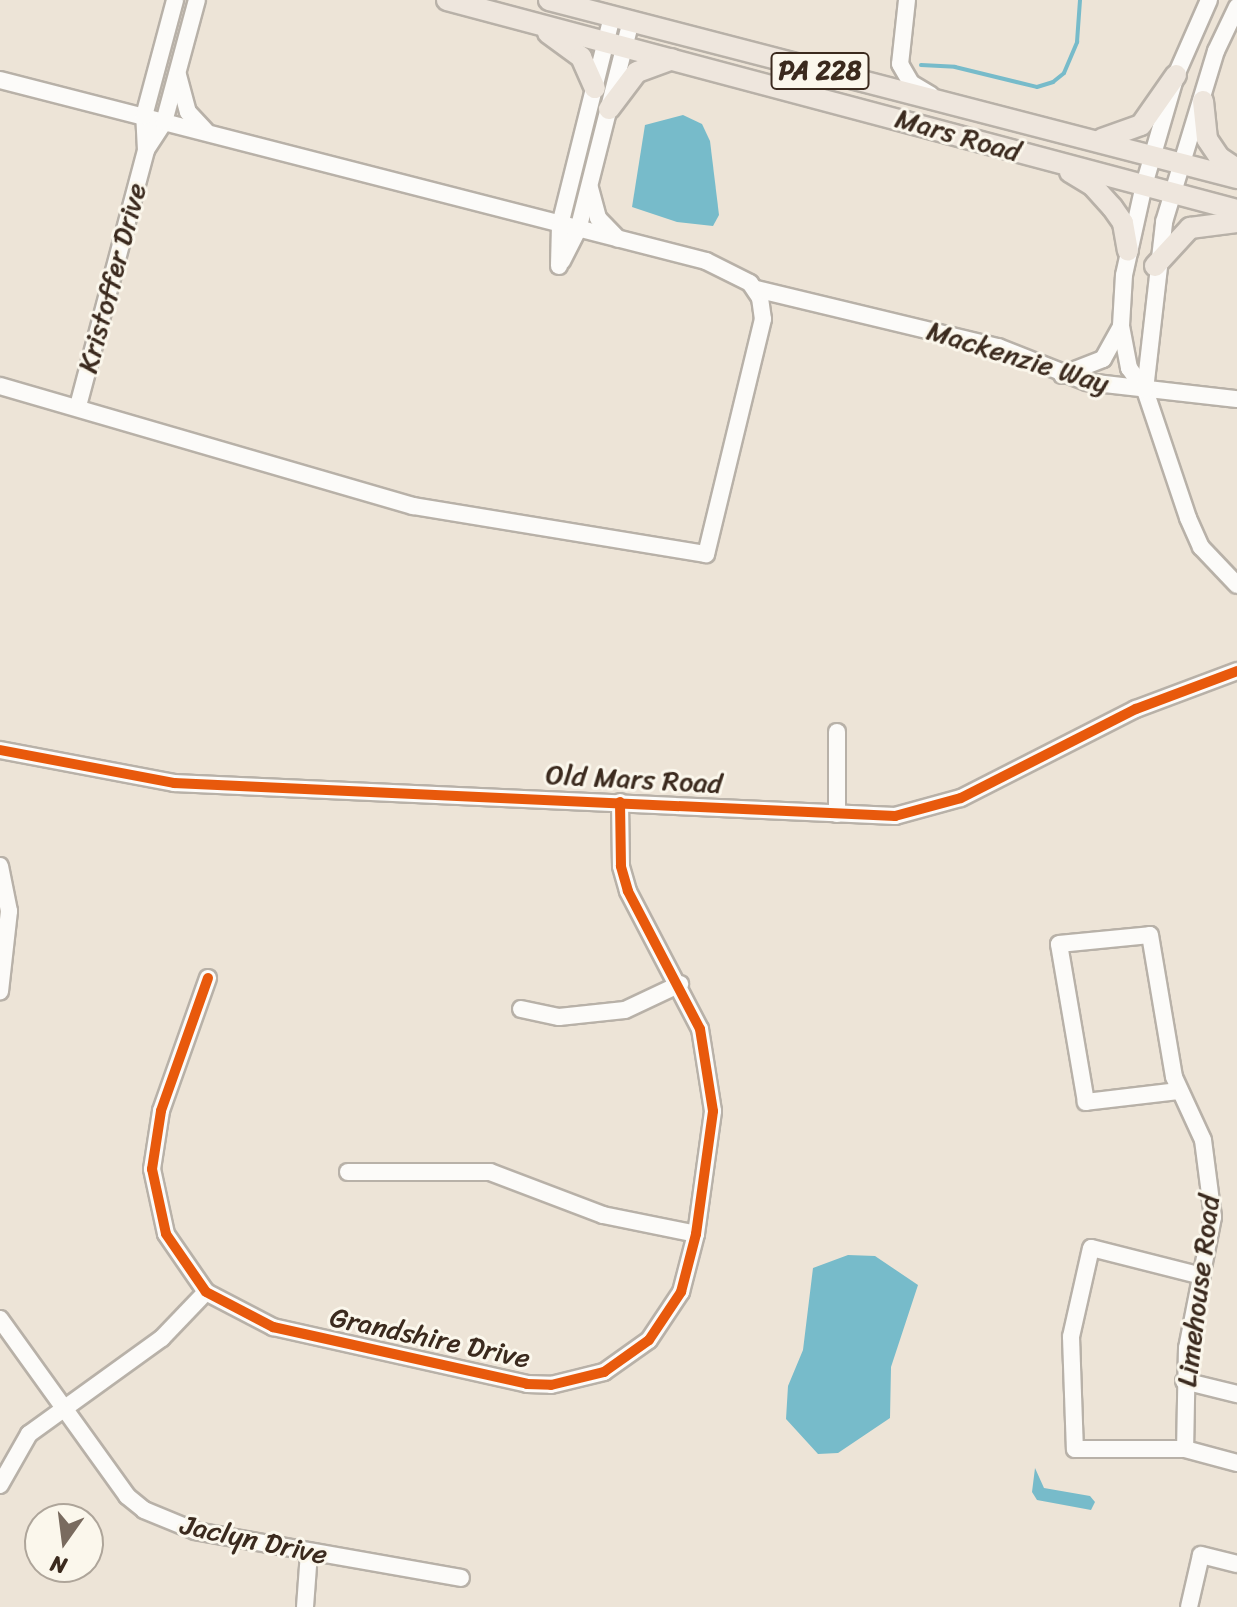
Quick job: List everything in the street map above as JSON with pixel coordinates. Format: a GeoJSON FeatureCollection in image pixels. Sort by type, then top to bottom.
{"type":"FeatureCollection","features":[{"type":"Feature","properties":{"kind":"main road","name":"Mars Road"},"geometry":{"type":"LineString","coordinates":[[447,0],[675,58],[1237,210]]}},
{"type":"Feature","properties":{"kind":"main road","name":"Mars Road"},"geometry":{"type":"LineString","coordinates":[[549,0],[1237,178]]}},
{"type":"Feature","properties":{"kind":"main road"},"geometry":{"type":"LineString","coordinates":[[531,22],[581,57],[595,88]]}},
{"type":"Feature","properties":{"kind":"main road"},"geometry":{"type":"LineString","coordinates":[[609,109],[637,72],[675,58]]}},
{"type":"Feature","properties":{"kind":"main road"},"geometry":{"type":"LineString","coordinates":[[1093,140],[1124,136],[1141,125],[1176,75]]}},
{"type":"Feature","properties":{"kind":"main road"},"geometry":{"type":"LineString","coordinates":[[1203,101],[1207,139],[1219,157],[1237,169]]}},
{"type":"Feature","properties":{"kind":"main road"},"geometry":{"type":"LineString","coordinates":[[1053,162],[1104,197],[1123,223],[1128,251]]}},
{"type":"Feature","properties":{"kind":"main road"},"geometry":{"type":"LineString","coordinates":[[1155,266],[1190,228],[1237,222]]}},
{"type":"Feature","properties":{"kind":"street","name":"Kristoffer Drive"},"geometry":{"type":"LineString","coordinates":[[146,150],[144,116],[175,0]]}},
{"type":"Feature","properties":{"kind":"street","name":"Kristoffer Drive"},"geometry":{"type":"LineString","coordinates":[[78,406],[146,150],[164,122],[197,0]]}},
{"type":"Feature","properties":{"kind":"street"},"geometry":{"type":"LineString","coordinates":[[907,0],[899,48],[902,71],[923,91],[953,107]]}},
{"type":"Feature","properties":{"kind":"street"},"geometry":{"type":"LineString","coordinates":[[1209,0],[1176,75],[1144,185],[1128,251],[1121,326],[1129,368],[1145,390],[1188,518],[1201,547],[1237,585]]}},
{"type":"Feature","properties":{"kind":"street"},"geometry":{"type":"LineString","coordinates":[[1145,390],[1152,360],[1155,266],[1172,192],[1203,101],[1216,51],[1237,7]]}},
{"type":"Feature","properties":{"kind":"street"},"geometry":{"type":"LineString","coordinates":[[615,44],[609,109],[578,230],[559,266],[560,225],[567,197],[595,88],[615,44],[622,19]]}},
{"type":"Feature","properties":{"kind":"street"},"geometry":{"type":"LineString","coordinates":[[178,71],[188,112],[211,134]]}},
{"type":"Feature","properties":{"kind":"street","name":"Mackenzie Way"},"geometry":{"type":"LineString","coordinates":[[0,80],[735,272],[756,289],[987,343],[1062,375],[1145,390],[1237,399]]}},
{"type":"Feature","properties":{"kind":"street"},"geometry":{"type":"LineString","coordinates":[[105,107],[130,101],[153,81]]}},
{"type":"Feature","properties":{"kind":"street"},"geometry":{"type":"LineString","coordinates":[[589,186],[598,218],[619,240]]}},
{"type":"Feature","properties":{"kind":"street"},"geometry":{"type":"LineString","coordinates":[[521,215],[548,210],[567,197]]}},
{"type":"Feature","properties":{"kind":"street"},"geometry":{"type":"LineString","coordinates":[[0,386],[78,406],[413,506],[706,554],[762,328],[756,289]]}},
{"type":"Feature","properties":{"kind":"street"},"geometry":{"type":"LineString","coordinates":[[1062,375],[1103,359],[1121,326]]}},
{"type":"Feature","properties":{"kind":"street","name":"Old Mars Road"},"geometry":{"type":"LineString","coordinates":[[0,750],[174,783],[887,817],[928,810],[1136,709],[1237,671]]}},
{"type":"Feature","properties":{"kind":"street"},"geometry":{"type":"LineString","coordinates":[[837,732],[837,814]]}},
{"type":"Feature","properties":{"kind":"street","name":"Grandshire Drive"},"geometry":{"type":"LineString","coordinates":[[208,978],[161,1111],[152,1169],[166,1234],[206,1292],[237,1313],[308,1337],[551,1385],[604,1372],[649,1340],[681,1292],[696,1234],[713,1111],[707,1057],[680,984],[628,891],[621,866],[620,802]]}},
{"type":"Feature","properties":{"kind":"street"},"geometry":{"type":"LineString","coordinates":[[0,866],[9,911],[0,991]]}},
{"type":"Feature","properties":{"kind":"street","name":"Limehouse Road"},"geometry":{"type":"LineString","coordinates":[[1179,1091],[1086,1102],[1059,944],[1150,935],[1179,1091],[1203,1140],[1212,1182],[1213,1217],[1184,1381],[1185,1449]]}},
{"type":"Feature","properties":{"kind":"street"},"geometry":{"type":"LineString","coordinates":[[521,1009],[559,1017],[625,1010],[680,984]]}},
{"type":"Feature","properties":{"kind":"street"},"geometry":{"type":"LineString","coordinates":[[348,1172],[490,1172],[603,1215],[696,1234]]}},
{"type":"Feature","properties":{"kind":"street"},"geometry":{"type":"LineString","coordinates":[[1202,1276],[1091,1248],[1071,1337],[1075,1449],[1185,1449],[1237,1463]]}},
{"type":"Feature","properties":{"kind":"street"},"geometry":{"type":"LineString","coordinates":[[0,1485],[19,1444],[63,1406],[162,1338],[206,1292]]}},
{"type":"Feature","properties":{"kind":"street","name":"Jaclyn Drive"},"geometry":{"type":"LineString","coordinates":[[0,1319],[127,1496],[144,1510],[195,1531],[461,1578]]}},
{"type":"Feature","properties":{"kind":"street"},"geometry":{"type":"LineString","coordinates":[[1184,1381],[1237,1394]]}},
{"type":"Feature","properties":{"kind":"street"},"geometry":{"type":"LineString","coordinates":[[305,1607],[309,1552]]}},
{"type":"Feature","properties":{"kind":"street"},"geometry":{"type":"LineString","coordinates":[[1189,1607],[1201,1555],[1237,1564]]}},
{"type":"Feature","properties":{"kind":"water"},"geometry":{"type":"Polygon","coordinates":[[[683,115],[702,124],[710,141],[719,215],[713,226],[677,222],[632,207],[645,125],[683,115]]]}},
{"type":"Feature","properties":{"kind":"water"},"geometry":{"type":"Polygon","coordinates":[[[848,1255],[875,1256],[918,1285],[891,1367],[890,1418],[838,1453],[818,1454],[786,1419],[788,1386],[803,1350],[813,1268],[848,1255]]]}},
{"type":"Feature","properties":{"kind":"water"},"geometry":{"type":"Polygon","coordinates":[[[1035,1468],[1044,1488],[1090,1496],[1095,1502],[1091,1510],[1037,1500],[1032,1492],[1035,1468]]]}},
{"type":"Feature","properties":{"kind":"waterway"},"geometry":{"type":"LineString","coordinates":[[921,65],[955,67],[1037,87],[1053,82],[1064,73],[1077,42],[1080,0]]}},
{"type":"Feature","properties":{"kind":"cycle path"},"geometry":{"type":"LineString","coordinates":[[0,750],[174,783],[895,816],[961,798],[1136,709],[1237,671]]}},
{"type":"Feature","properties":{"kind":"cycle path"},"geometry":{"type":"LineString","coordinates":[[208,978],[161,1111],[152,1169],[166,1234],[206,1292],[273,1327],[527,1384],[551,1385],[604,1372],[649,1340],[681,1292],[696,1234],[713,1111],[700,1029],[628,891],[621,866],[620,802]]}}]}
